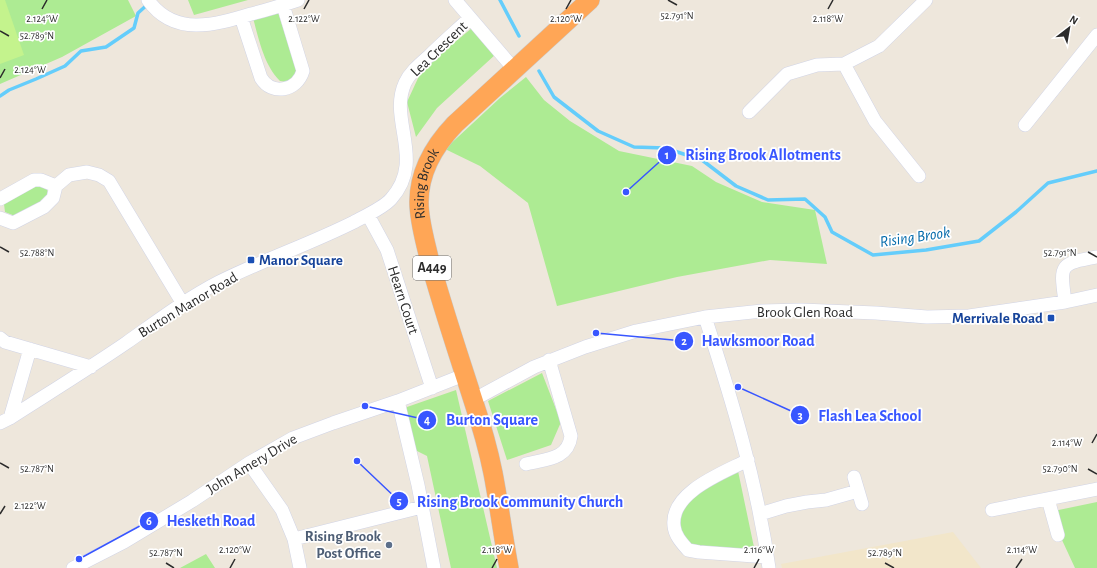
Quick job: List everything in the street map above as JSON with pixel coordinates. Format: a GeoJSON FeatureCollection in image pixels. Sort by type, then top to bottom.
{"type":"FeatureCollection","features":[{"type":"Feature","properties":{"kind":"highway","name":"Rising Brook"},"geometry":{"type":"LineString","coordinates":[[509,568],[491,467],[473,400],[464,375],[425,242],[419,202],[421,186],[429,158],[443,136],[590,0]]}},
{"type":"Feature","properties":{"kind":"street"},"geometry":{"type":"LineString","coordinates":[[152,5],[174,21],[196,26],[216,24],[241,18],[298,0]]}},
{"type":"Feature","properties":{"kind":"street"},"geometry":{"type":"LineString","coordinates":[[455,0],[514,69]]}},
{"type":"Feature","properties":{"kind":"street"},"geometry":{"type":"LineString","coordinates":[[750,112],[787,74],[817,65],[844,64],[879,46],[926,0]]}},
{"type":"Feature","properties":{"kind":"street"},"geometry":{"type":"LineString","coordinates":[[241,18],[261,78],[265,85],[272,88],[284,89],[295,84],[301,77],[303,71],[283,5]]}},
{"type":"Feature","properties":{"kind":"street","name":"Lea Crescent"},"geometry":{"type":"LineString","coordinates":[[405,173],[407,158],[400,107],[405,83],[415,69],[470,18]]}},
{"type":"Feature","properties":{"kind":"street"},"geometry":{"type":"LineString","coordinates":[[1025,125],[1097,35]]}},
{"type":"Feature","properties":{"kind":"street"},"geometry":{"type":"LineString","coordinates":[[844,64],[875,121],[919,176]]}},
{"type":"Feature","properties":{"kind":"street"},"geometry":{"type":"LineString","coordinates":[[0,218],[13,223],[44,207],[53,198],[56,186],[69,175],[87,172],[99,175],[109,181],[183,304]]}},
{"type":"Feature","properties":{"kind":"street","name":"Burton Manor Road"},"geometry":{"type":"LineString","coordinates":[[5,421],[91,367],[183,304],[219,282],[368,215],[390,200],[405,173]]}},
{"type":"Feature","properties":{"kind":"street"},"geometry":{"type":"LineString","coordinates":[[0,200],[34,180],[41,180],[56,186]]}},
{"type":"Feature","properties":{"kind":"street","name":"Hearn Court"},"geometry":{"type":"LineString","coordinates":[[368,215],[387,250],[432,388]]}},
{"type":"Feature","properties":{"kind":"street"},"geometry":{"type":"LineString","coordinates":[[1065,302],[1062,276],[1065,267],[1073,262],[1097,257]]}},
{"type":"Feature","properties":{"kind":"street","name":"Brook Glen Road"},"geometry":{"type":"LineString","coordinates":[[473,400],[514,377],[549,360],[585,347],[636,331],[705,317],[762,311],[801,310],[927,317],[969,316],[1065,302],[1097,295]]}},
{"type":"Feature","properties":{"kind":"street"},"geometry":{"type":"LineString","coordinates":[[705,317],[723,372],[748,460],[760,514],[768,563],[688,550],[678,538],[674,527],[675,515],[681,502],[692,490],[708,480],[748,460]]}},
{"type":"Feature","properties":{"kind":"street"},"geometry":{"type":"LineString","coordinates":[[0,338],[5,342],[91,367]]}},
{"type":"Feature","properties":{"kind":"street","name":"Burton Manor Road"},"geometry":{"type":"LineString","coordinates":[[5,421],[30,349]]}},
{"type":"Feature","properties":{"kind":"street"},"geometry":{"type":"LineString","coordinates":[[526,464],[562,454],[570,442],[571,436],[549,360]]}},
{"type":"Feature","properties":{"kind":"street","name":"John Amery Drive"},"geometry":{"type":"LineString","coordinates":[[72,568],[124,542],[192,501],[249,463],[293,438],[398,401],[464,375]]}},
{"type":"Feature","properties":{"kind":"street"},"geometry":{"type":"LineString","coordinates":[[398,401],[434,568]]}},
{"type":"Feature","properties":{"kind":"street"},"geometry":{"type":"LineString","coordinates":[[249,463],[282,510],[294,539],[300,568]]}},
{"type":"Feature","properties":{"kind":"street"},"geometry":{"type":"LineString","coordinates":[[854,477],[862,504]]}},
{"type":"Feature","properties":{"kind":"street"},"geometry":{"type":"LineString","coordinates":[[992,510],[1097,489]]}},
{"type":"Feature","properties":{"kind":"street"},"geometry":{"type":"LineString","coordinates":[[760,514],[786,506],[826,500],[858,491]]}},
{"type":"Feature","properties":{"kind":"street"},"geometry":{"type":"LineString","coordinates":[[1048,499],[1058,535]]}},
{"type":"Feature","properties":{"kind":"street"},"geometry":{"type":"LineString","coordinates":[[294,539],[422,507]]}},
{"type":"Feature","properties":{"kind":"shaded area"},"geometry":{"type":"Polygon","coordinates":[[[953,532],[981,568],[782,568],[781,564],[953,532]]]}},
{"type":"Feature","properties":{"kind":"green space"},"geometry":{"type":"Polygon","coordinates":[[[0,0],[128,0],[136,16],[62,57],[0,84],[0,0]]]}},
{"type":"Feature","properties":{"kind":"green space"},"geometry":{"type":"Polygon","coordinates":[[[0,0],[5,0],[24,55],[0,64],[0,0]]]}},
{"type":"Feature","properties":{"kind":"green space"},"geometry":{"type":"Polygon","coordinates":[[[188,0],[248,0],[194,15],[188,0]]]}},
{"type":"Feature","properties":{"kind":"green space"},"geometry":{"type":"Polygon","coordinates":[[[278,12],[298,75],[287,82],[280,81],[270,68],[263,52],[253,18],[278,12]]]}},
{"type":"Feature","properties":{"kind":"green space"},"geometry":{"type":"Polygon","coordinates":[[[472,28],[496,54],[437,108],[416,137],[407,102],[419,76],[433,60],[472,28]]]}},
{"type":"Feature","properties":{"kind":"green space"},"geometry":{"type":"Polygon","coordinates":[[[526,77],[544,100],[570,121],[619,151],[692,166],[716,182],[762,202],[815,210],[827,264],[770,260],[677,277],[557,306],[528,203],[480,166],[445,149],[500,98],[526,77]]]}},
{"type":"Feature","properties":{"kind":"green space"},"geometry":{"type":"Polygon","coordinates":[[[33,186],[47,188],[48,195],[40,204],[15,216],[5,212],[4,204],[33,186]]]}},
{"type":"Feature","properties":{"kind":"green space"},"geometry":{"type":"Polygon","coordinates":[[[542,373],[561,422],[551,445],[507,460],[488,401],[542,373]]]}},
{"type":"Feature","properties":{"kind":"green space"},"geometry":{"type":"Polygon","coordinates":[[[456,390],[497,568],[451,568],[427,456],[415,450],[405,412],[407,407],[456,390]]]}},
{"type":"Feature","properties":{"kind":"green space"},"geometry":{"type":"Polygon","coordinates":[[[738,471],[755,552],[703,550],[685,542],[677,527],[679,510],[693,494],[738,471]]]}},
{"type":"Feature","properties":{"kind":"green space"},"geometry":{"type":"Polygon","coordinates":[[[1097,502],[1097,568],[1075,568],[1049,512],[1097,502]]]}},
{"type":"Feature","properties":{"kind":"green space"},"geometry":{"type":"Polygon","coordinates":[[[206,554],[215,568],[180,568],[206,554]]]}},
{"type":"Feature","properties":{"kind":"waterway","name":"Rising Brook"},"geometry":{"type":"LineString","coordinates":[[500,0],[519,36]]}},
{"type":"Feature","properties":{"kind":"waterway","name":"Rising Brook"},"geometry":{"type":"LineString","coordinates":[[0,96],[9,90],[65,66],[81,51],[106,47],[134,28],[138,13],[148,4]]}},
{"type":"Feature","properties":{"kind":"waterway","name":"Rising Brook"},"geometry":{"type":"LineString","coordinates":[[539,71],[554,97],[598,131],[634,147],[665,148],[702,160],[736,186],[768,200],[805,199],[825,217],[832,232],[873,255],[926,250],[979,241],[1016,212],[1048,183],[1097,171]]}},
{"type":"Feature","properties":{"kind":"place","name":"Rising Brook Allotments"},"geometry":{"type":"Point","coordinates":[626,192]}},
{"type":"Feature","properties":{"kind":"place","name":"Manor Square"},"geometry":{"type":"Point","coordinates":[251,260]}},
{"type":"Feature","properties":{"kind":"place","name":"Merrivale Road"},"geometry":{"type":"Point","coordinates":[1051,318]}},
{"type":"Feature","properties":{"kind":"place","name":"Hawksmoor Road"},"geometry":{"type":"Point","coordinates":[596,333]}},
{"type":"Feature","properties":{"kind":"place","name":"Flash Lea School"},"geometry":{"type":"Point","coordinates":[738,387]}},
{"type":"Feature","properties":{"kind":"place","name":"Burton Square"},"geometry":{"type":"Point","coordinates":[365,406]}},
{"type":"Feature","properties":{"kind":"place","name":"Rising Brook Community Church"},"geometry":{"type":"Point","coordinates":[357,461]}},
{"type":"Feature","properties":{"kind":"place","name":"Rising Brook Post Office"},"geometry":{"type":"Point","coordinates":[389,545]}},
{"type":"Feature","properties":{"kind":"place","name":"Hesketh Road"},"geometry":{"type":"Point","coordinates":[79,559]}}]}
